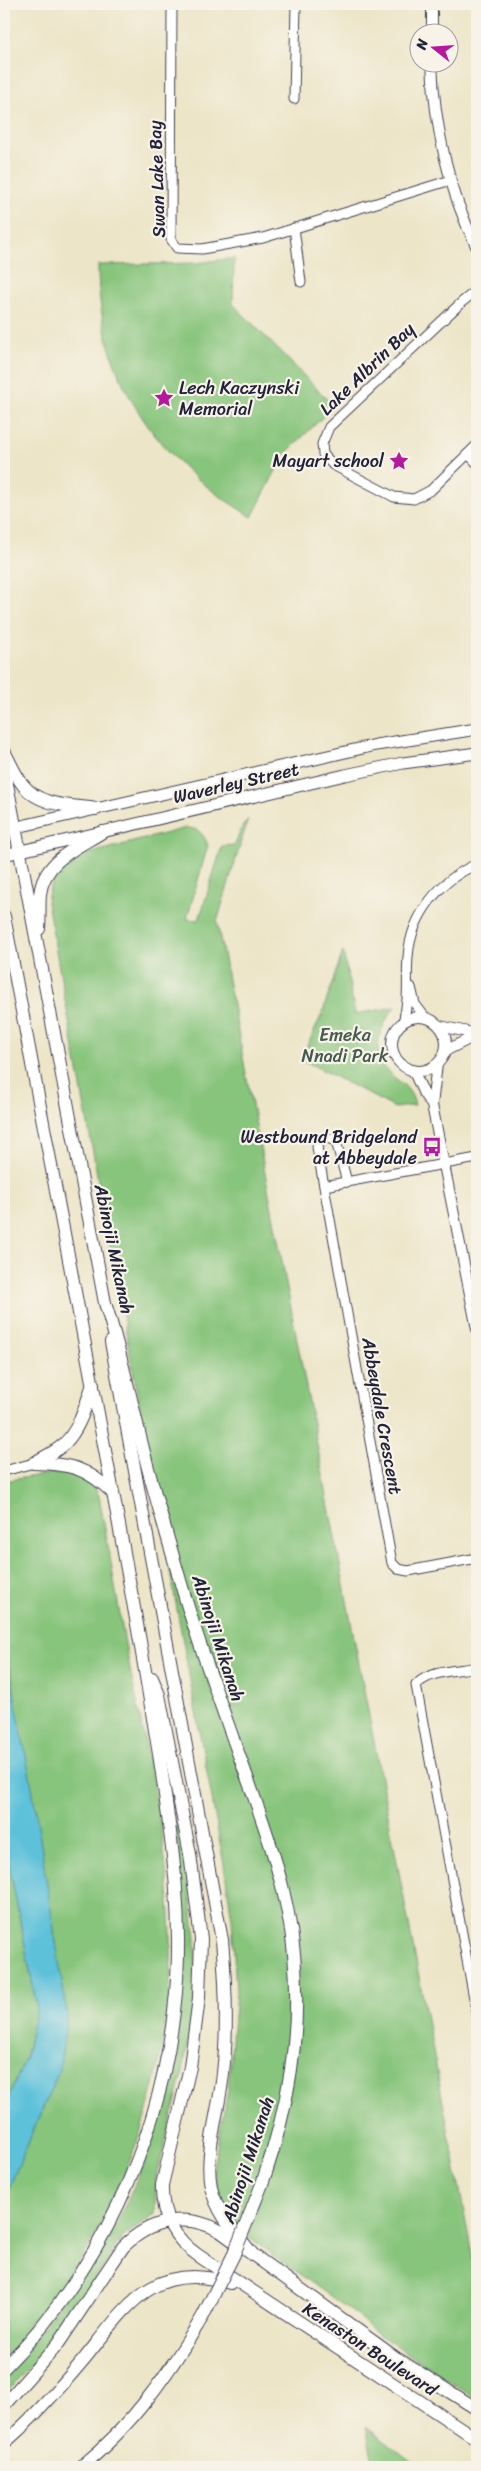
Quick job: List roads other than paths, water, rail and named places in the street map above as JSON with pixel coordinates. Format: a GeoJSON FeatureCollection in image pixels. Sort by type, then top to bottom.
{"type":"FeatureCollection","features":[{"type":"Feature","properties":{"kind":"main road","name":"Waverley Street"},"geometry":{"type":"LineString","coordinates":[[9,829],[376,744],[477,729]]}},
{"type":"Feature","properties":{"kind":"main road"},"geometry":{"type":"LineString","coordinates":[[4,751],[24,786],[35,796],[52,803],[96,809]]}},
{"type":"Feature","properties":{"kind":"main road","name":"Waverley Street"},"geometry":{"type":"LineString","coordinates":[[4,855],[379,768],[477,753]]}},
{"type":"Feature","properties":{"kind":"main road","name":"Abinojii Mikanah"},"geometry":{"type":"LineString","coordinates":[[4,768],[9,829],[20,851],[105,1303],[122,1356],[149,1470],[178,1572],[204,1656],[280,1877],[291,1928],[296,2004],[294,2058],[285,2108],[262,2184],[234,2254],[203,2316],[156,2390],[121,2430],[81,2467]]}},
{"type":"Feature","properties":{"kind":"main road"},"geometry":{"type":"LineString","coordinates":[[38,946],[40,892],[48,871],[64,855],[102,832]]}},
{"type":"Feature","properties":{"kind":"main road"},"geometry":{"type":"LineString","coordinates":[[4,916],[141,1647],[172,1843],[178,1896],[178,1960],[171,2039],[160,2089],[146,2138],[116,2209],[90,2256],[61,2300],[4,2368]]}},
{"type":"Feature","properties":{"kind":"main road"},"geometry":{"type":"LineString","coordinates":[[4,937],[10,949]]}},
{"type":"Feature","properties":{"kind":"main road"},"geometry":{"type":"LineString","coordinates":[[105,1303],[116,1376],[222,1940],[226,1999],[226,2037],[223,2074],[210,2164],[210,2181],[223,2215],[253,2255]]}},
{"type":"Feature","properties":{"kind":"main road"},"geometry":{"type":"LineString","coordinates":[[34,1463],[69,1439],[80,1420],[93,1384]]}},
{"type":"Feature","properties":{"kind":"main road"},"geometry":{"type":"LineString","coordinates":[[34,1463],[60,1464],[80,1468],[101,1481],[113,1492]]}},
{"type":"Feature","properties":{"kind":"main road"},"geometry":{"type":"LineString","coordinates":[[4,2405],[58,2344],[123,2247],[142,2231],[167,2221],[163,2205],[162,2185],[190,2067],[199,1998],[201,1939],[190,1854],[158,1695],[141,1647]]}},
{"type":"Feature","properties":{"kind":"main road","name":"Kenaston Boulevard"},"geometry":{"type":"LineString","coordinates":[[477,2410],[396,2358],[207,2224],[188,2220],[167,2221],[174,2233],[188,2248],[477,2439]]}},
{"type":"Feature","properties":{"kind":"main road"},"geometry":{"type":"LineString","coordinates":[[4,2443],[52,2396],[116,2316],[142,2293],[170,2280],[189,2277],[215,2279],[245,2287]]}},
{"type":"Feature","properties":{"kind":"street","name":"Swan Lake Bay"},"geometry":{"type":"LineString","coordinates":[[172,4],[171,239],[173,244],[182,249],[202,249],[263,238],[451,180]]}},
{"type":"Feature","properties":{"kind":"street"},"geometry":{"type":"LineString","coordinates":[[294,99],[296,4]]}},
{"type":"Feature","properties":{"kind":"street"},"geometry":{"type":"LineString","coordinates":[[432,4],[432,22]]}},
{"type":"Feature","properties":{"kind":"street"},"geometry":{"type":"LineString","coordinates":[[433,72],[436,119],[451,180],[477,248]]}},
{"type":"Feature","properties":{"kind":"street"},"geometry":{"type":"LineString","coordinates":[[294,228],[301,282]]}},
{"type":"Feature","properties":{"kind":"street","name":"Lake Albrin Bay"},"geometry":{"type":"LineString","coordinates":[[477,290],[329,427],[322,444],[322,454],[333,465],[394,497],[414,500],[431,490],[477,445]]}},
{"type":"Feature","properties":{"kind":"street"},"geometry":{"type":"LineString","coordinates":[[468,454],[477,463]]}},
{"type":"Feature","properties":{"kind":"street"},"geometry":{"type":"LineString","coordinates":[[477,864],[444,883],[423,910],[410,943],[407,959],[409,982],[415,1004],[425,1017],[440,1026],[477,1034]]}},
{"type":"Feature","properties":{"kind":"street"},"geometry":{"type":"LineString","coordinates":[[409,982],[403,1022],[394,1034],[393,1049],[400,1062],[413,1070],[421,1071],[437,1064]]}},
{"type":"Feature","properties":{"kind":"street"},"geometry":{"type":"LineString","coordinates":[[403,1022],[414,1017],[425,1017]]}},
{"type":"Feature","properties":{"kind":"street"},"geometry":{"type":"LineString","coordinates":[[440,1026],[446,1042],[445,1051],[437,1064],[432,1105],[477,1329]]}},
{"type":"Feature","properties":{"kind":"street"},"geometry":{"type":"LineString","coordinates":[[445,1051],[477,1034]]}},
{"type":"Feature","properties":{"kind":"street"},"geometry":{"type":"LineString","coordinates":[[413,1070],[424,1094],[432,1105]]}},
{"type":"Feature","properties":{"kind":"street","name":"Abbeydale Crescent"},"geometry":{"type":"LineString","coordinates":[[347,1182],[340,1150],[336,1141],[327,1138],[321,1141],[317,1147],[392,1563],[398,1569],[408,1571],[477,1558]]}},
{"type":"Feature","properties":{"kind":"street"},"geometry":{"type":"LineString","coordinates":[[324,1186],[477,1158]]}},
{"type":"Feature","properties":{"kind":"street"},"geometry":{"type":"LineString","coordinates":[[4,1471],[34,1463]]}},
{"type":"Feature","properties":{"kind":"street"},"geometry":{"type":"LineString","coordinates":[[477,1667],[422,1678],[416,1684],[477,2014]]}},
{"type":"Feature","properties":{"kind":"water"},"geometry":{"type":"Polygon","coordinates":[[[4,1641],[32,1787],[67,2014],[60,2068],[4,2199],[4,2108],[25,2059],[37,2007],[4,1839],[4,1641]]]}},
{"type":"Feature","properties":{"kind":"place","name":"Lech Kaczynski Memorial"},"geometry":{"type":"Point","coordinates":[164,398]}},
{"type":"Feature","properties":{"kind":"place","name":"Mayart school"},"geometry":{"type":"Point","coordinates":[399,461]}},
{"type":"Feature","properties":{"kind":"place","name":"Westbound Bridgeland at Abbeydale"},"geometry":{"type":"Point","coordinates":[432,1147]}},
{"type":"Feature","properties":{"kind":"park label","name":"Emeka Nnadi Park"},"geometry":{"type":"Point","coordinates":[345,1045]}}]}
